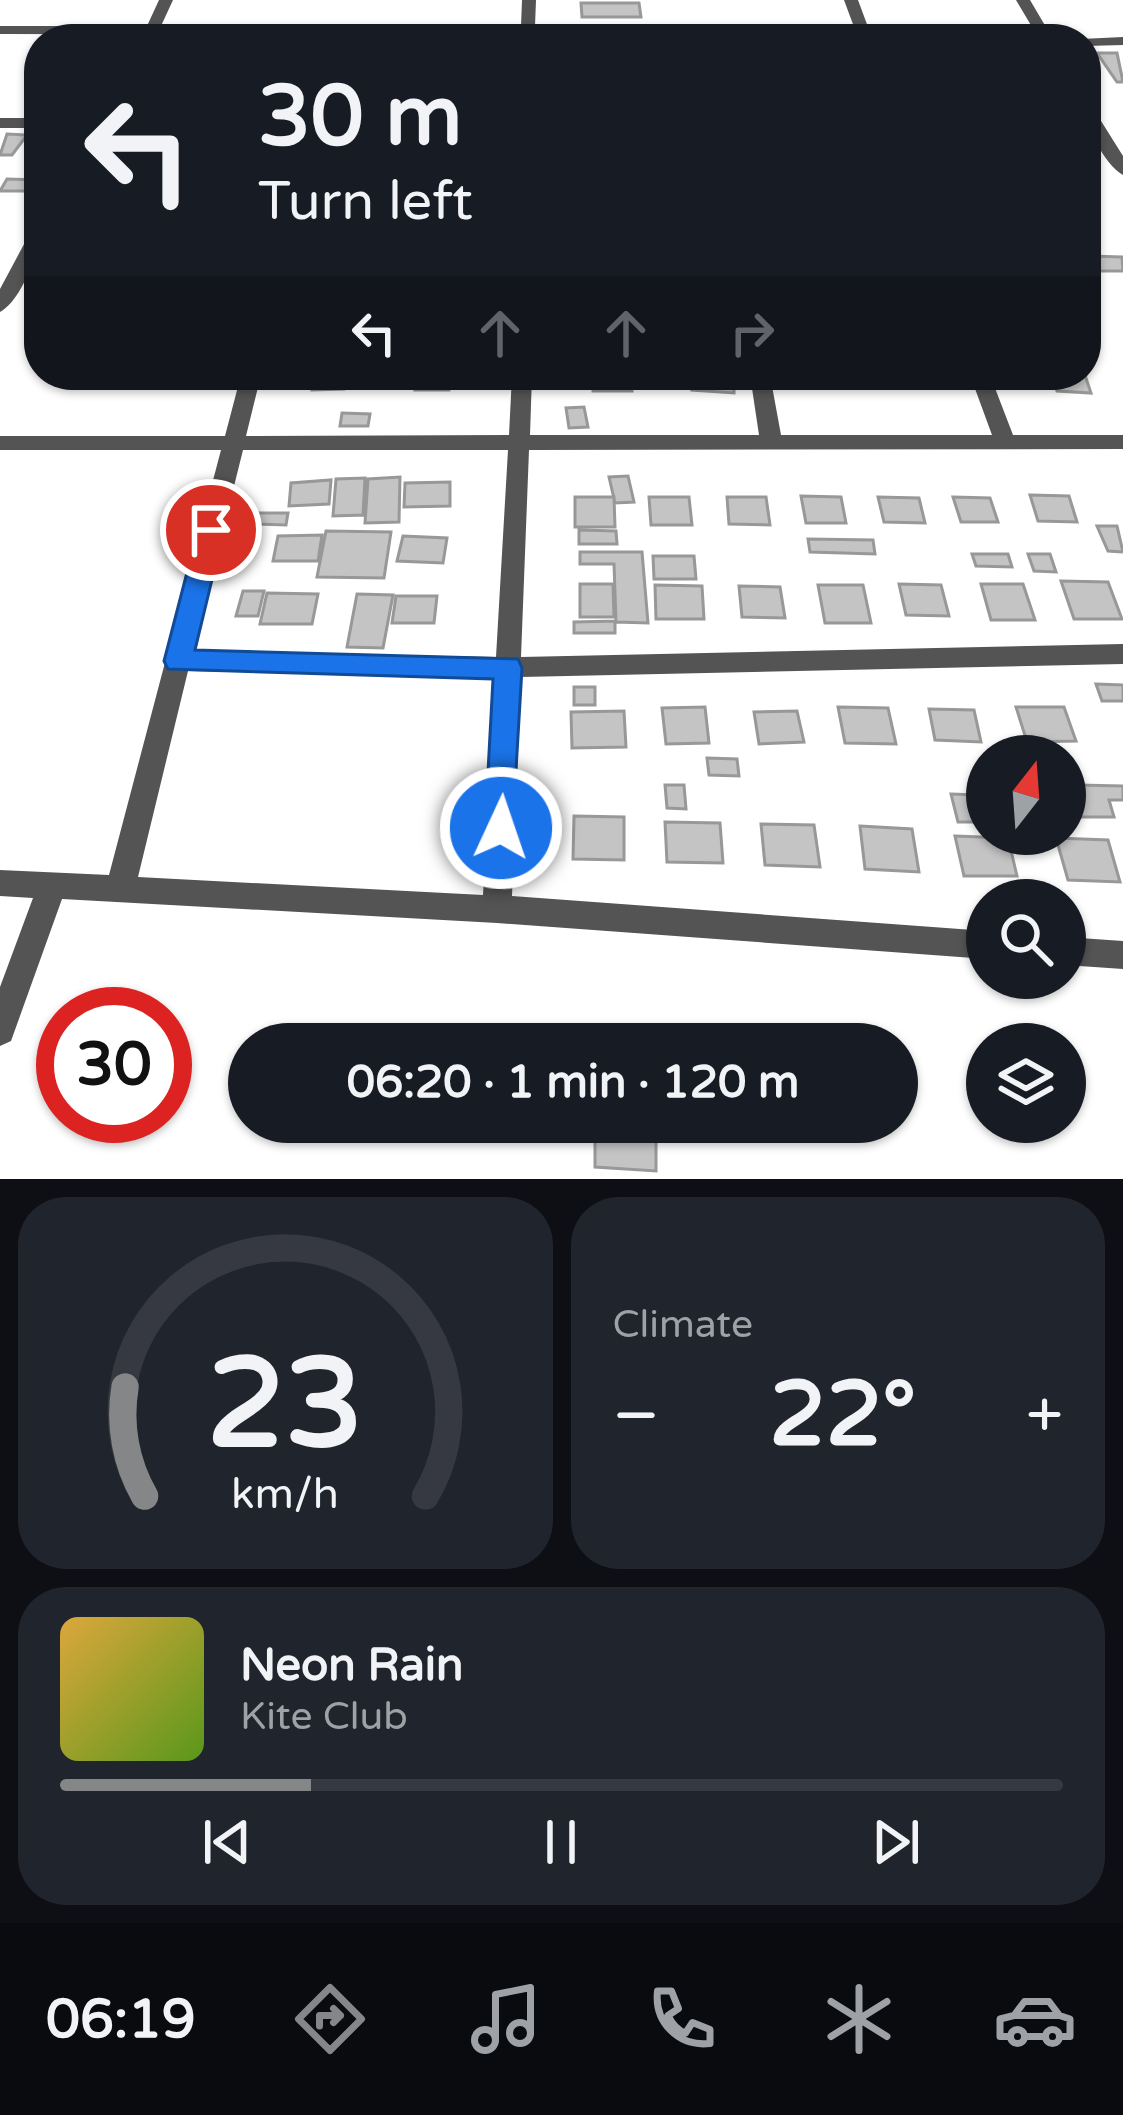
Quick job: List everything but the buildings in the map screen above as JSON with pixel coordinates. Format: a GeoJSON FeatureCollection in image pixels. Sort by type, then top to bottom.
{"type":"FeatureCollection","features":[{"type":"Feature","properties":{"kind":"street"},"geometry":{"type":"LineString","coordinates":[[1101,136],[1123,170]]}},
{"type":"Feature","properties":{"kind":"street"},"geometry":{"type":"LineString","coordinates":[[0,306],[24,261]]}},
{"type":"Feature","properties":{"kind":"street"},"geometry":{"type":"LineString","coordinates":[[121,886],[247,390]]}},
{"type":"Feature","properties":{"kind":"street"},"geometry":{"type":"LineString","coordinates":[[497,909],[521,390]]}},
{"type":"Feature","properties":{"kind":"street"},"geometry":{"type":"LineString","coordinates":[[762,390],[771,442]]}},
{"type":"Feature","properties":{"kind":"street"},"geometry":{"type":"LineString","coordinates":[[986,390],[1005,442]]}},
{"type":"Feature","properties":{"kind":"street"},"geometry":{"type":"LineString","coordinates":[[0,443],[1123,442]]}},
{"type":"Feature","properties":{"kind":"street"},"geometry":{"type":"LineString","coordinates":[[178,661],[508,668],[1123,654]]}},
{"type":"Feature","properties":{"kind":"street"},"geometry":{"type":"LineString","coordinates":[[0,883],[497,909],[966,943]]}},
{"type":"Feature","properties":{"kind":"street"},"geometry":{"type":"LineString","coordinates":[[0,1030],[53,884]]}},
{"type":"Feature","properties":{"kind":"street"},"geometry":{"type":"LineString","coordinates":[[1086,952],[1123,955]]}},
{"type":"Feature","properties":{"kind":"route"},"geometry":{"type":"LineString","coordinates":[[211,530],[178,661],[508,668],[501,828]]}}]}
